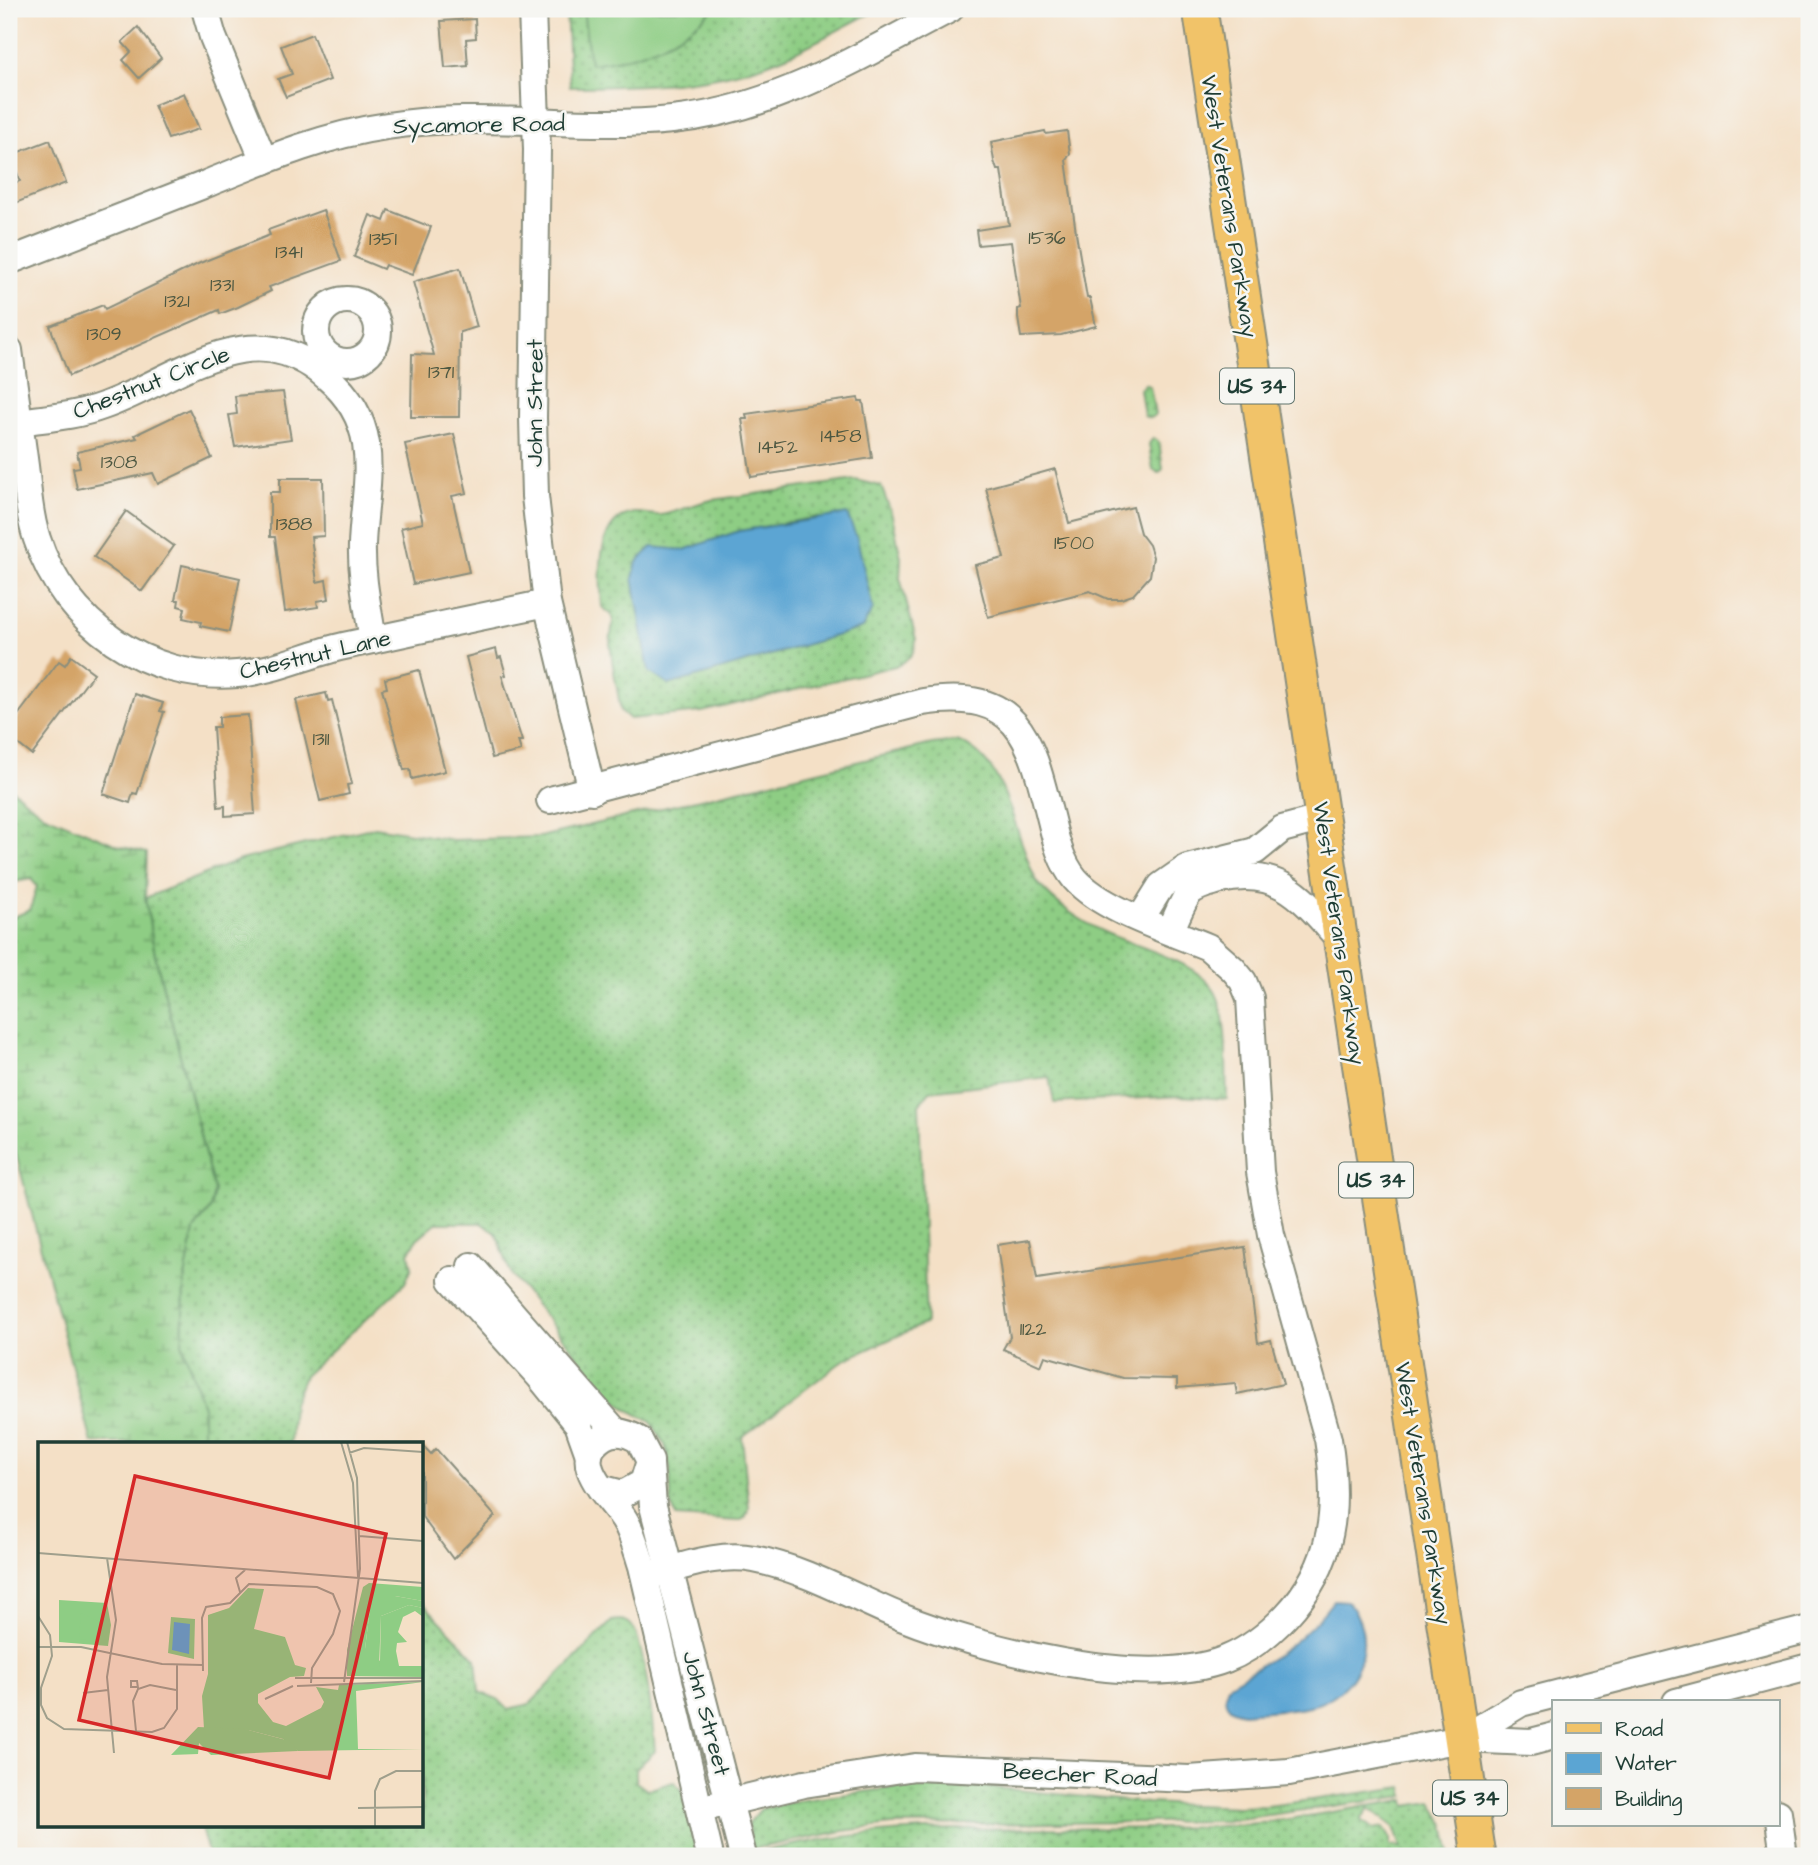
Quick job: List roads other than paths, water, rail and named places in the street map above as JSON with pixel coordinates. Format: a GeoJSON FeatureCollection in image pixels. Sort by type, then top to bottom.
{"type":"FeatureCollection","features":[{"type":"Feature","properties":{"kind":"main road","name":"West Veterans Parkway"},"geometry":{"type":"LineString","coordinates":[[1200,9],[1479,1856]]}},
{"type":"Feature","properties":{"kind":"street"},"geometry":{"type":"LineString","coordinates":[[205,9],[213,37],[264,161]]}},
{"type":"Feature","properties":{"kind":"street","name":"John Street"},"geometry":{"type":"LineString","coordinates":[[532,9],[537,121],[533,418],[535,496],[547,603],[592,791]]}},
{"type":"Feature","properties":{"kind":"street","name":"Sycamore Road"},"geometry":{"type":"LineString","coordinates":[[9,261],[314,142],[388,125],[671,120],[756,103],[820,77],[950,9]]}},
{"type":"Feature","properties":{"kind":"street","name":"Chestnut Circle"},"geometry":{"type":"LineString","coordinates":[[19,422],[70,415],[103,406],[208,357],[239,349],[284,352],[325,364],[352,405],[366,445],[362,568],[373,640]]}},
{"type":"Feature","properties":{"kind":"street","name":"Chestnut Lane"},"geometry":{"type":"LineString","coordinates":[[9,350],[33,520],[49,570],[82,615],[126,650],[179,671],[237,674],[373,640],[547,603]]}},
{"type":"Feature","properties":{"kind":"street"},"geometry":{"type":"LineString","coordinates":[[550,800],[923,702],[970,699],[991,705],[1024,734],[1034,756],[1064,863],[1077,881],[1106,901],[1219,954],[1243,981],[1250,999],[1260,1172],[1272,1235],[1328,1439],[1335,1493],[1327,1547],[1297,1603],[1271,1631],[1249,1647],[1225,1659],[1163,1671],[1094,1666],[1012,1651],[903,1617],[814,1580],[752,1559],[726,1557],[657,1574]]}},
{"type":"Feature","properties":{"kind":"street"},"geometry":{"type":"LineString","coordinates":[[1140,918],[1161,886],[1187,868],[1255,851],[1282,829],[1323,818]]}},
{"type":"Feature","properties":{"kind":"street"},"geometry":{"type":"LineString","coordinates":[[1170,931],[1190,892],[1205,884],[1229,878],[1261,876],[1282,885],[1306,903],[1341,942]]}},
{"type":"Feature","properties":{"kind":"street"},"geometry":{"type":"LineString","coordinates":[[461,1273],[616,1432],[639,1440],[650,1461],[647,1477],[637,1489],[615,1494],[600,1488],[588,1467],[589,1455],[578,1424],[461,1273]]}},
{"type":"Feature","properties":{"kind":"street"},"geometry":{"type":"LineString","coordinates":[[589,1455],[604,1436],[616,1432]]}},
{"type":"Feature","properties":{"kind":"street","name":"John Street"},"geometry":{"type":"LineString","coordinates":[[650,1461],[657,1574],[710,1856]]}},
{"type":"Feature","properties":{"kind":"street","name":"John Street"},"geometry":{"type":"LineString","coordinates":[[600,1488],[626,1522],[657,1574],[731,1801],[743,1856]]}},
{"type":"Feature","properties":{"kind":"street","name":"Beecher Road"},"geometry":{"type":"LineString","coordinates":[[1461,1739],[1521,1703],[1809,1629]]}},
{"type":"Feature","properties":{"kind":"street"},"geometry":{"type":"LineString","coordinates":[[1691,1700],[1759,1691],[1809,1667]]}},
{"type":"Feature","properties":{"kind":"street","name":"Beecher Road"},"geometry":{"type":"LineString","coordinates":[[700,1809],[804,1784],[915,1767],[1189,1779],[1289,1772],[1461,1739],[1531,1742],[1552,1737]]}},
{"type":"Feature","properties":{"kind":"street"},"geometry":{"type":"LineString","coordinates":[[1780,1826],[1784,1856]]}},
{"type":"Feature","properties":{"kind":"water"},"geometry":{"type":"Polygon","coordinates":[[[847,514],[857,538],[873,609],[862,628],[669,685],[649,672],[633,578],[637,562],[652,547],[684,550],[739,531],[847,514]]]}},
{"type":"Feature","properties":{"kind":"water"},"geometry":{"type":"Polygon","coordinates":[[[1334,1600],[1347,1601],[1362,1629],[1361,1658],[1346,1685],[1320,1703],[1302,1708],[1244,1713],[1229,1707],[1225,1695],[1229,1684],[1299,1638],[1334,1600]]]}}]}
